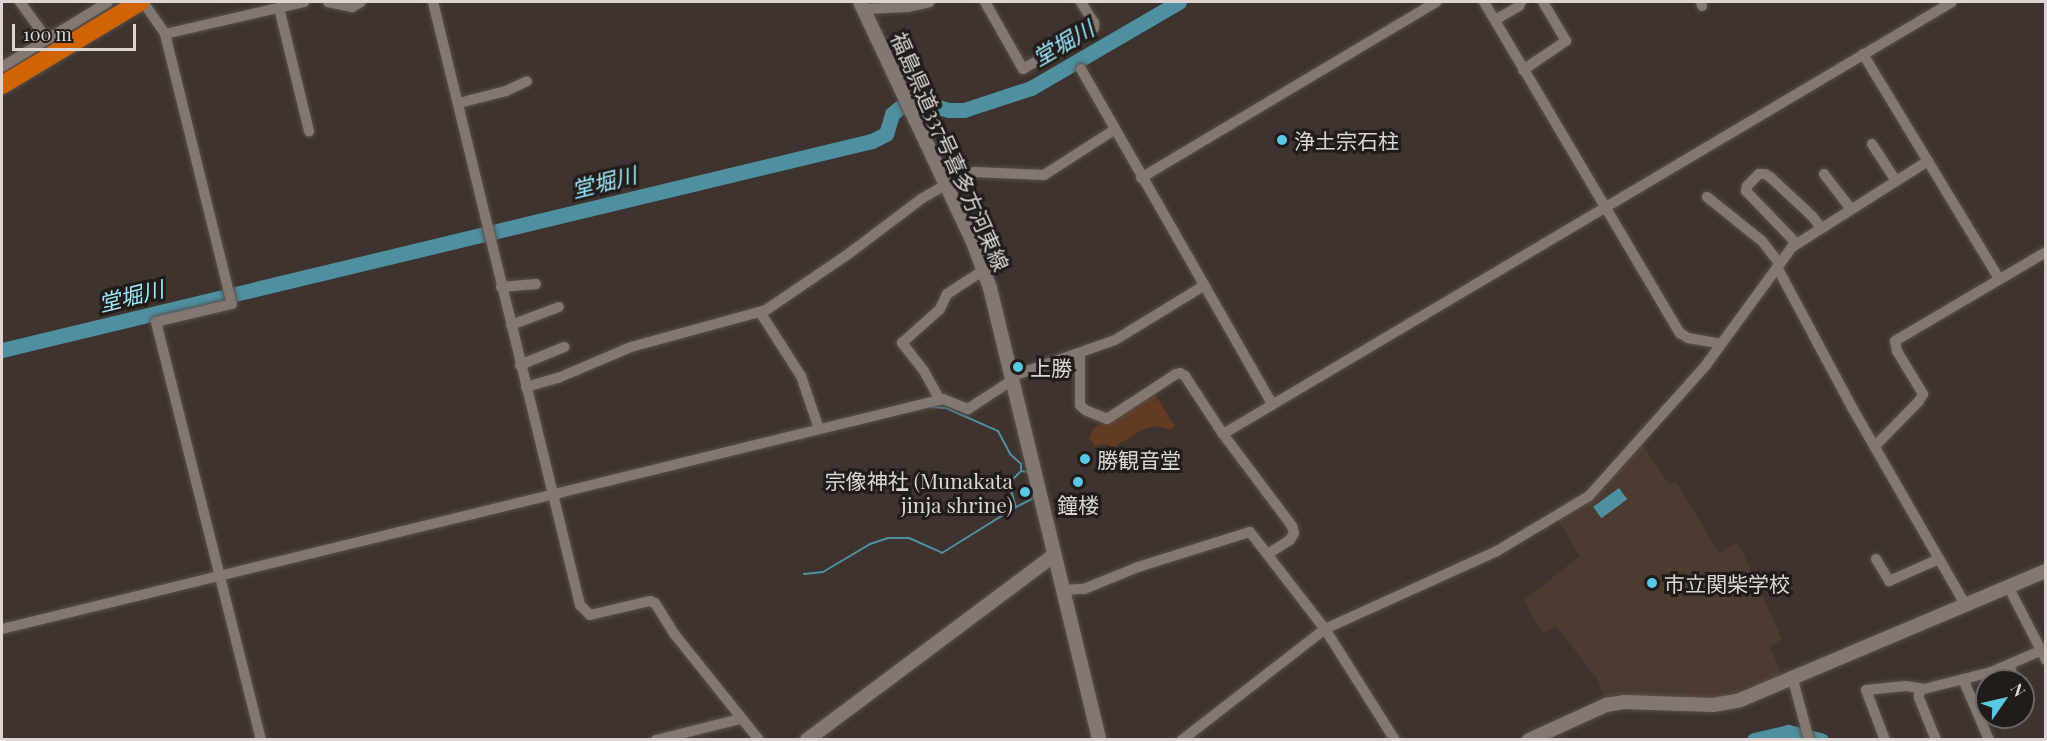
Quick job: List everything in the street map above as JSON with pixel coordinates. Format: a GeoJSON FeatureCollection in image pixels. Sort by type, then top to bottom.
{"type":"FeatureCollection","features":[{"type":"Feature","properties":{"kind":"highway"},"geometry":{"type":"LineString","coordinates":[[2,80],[141,2]]}},
{"type":"Feature","properties":{"kind":"street"},"geometry":{"type":"LineString","coordinates":[[20,2],[46,39]]}},
{"type":"Feature","properties":{"kind":"street"},"geometry":{"type":"LineString","coordinates":[[2,80],[46,39],[108,2]]}},
{"type":"Feature","properties":{"kind":"street"},"geometry":{"type":"LineString","coordinates":[[141,2],[165,34],[232,304],[156,322],[261,740]]}},
{"type":"Feature","properties":{"kind":"street"},"geometry":{"type":"LineString","coordinates":[[165,34],[304,2]]}},
{"type":"Feature","properties":{"kind":"street"},"geometry":{"type":"LineString","coordinates":[[328,2],[352,7],[361,2]]}},
{"type":"Feature","properties":{"kind":"street"},"geometry":{"type":"LineString","coordinates":[[433,2],[580,605],[584,612],[590,615],[650,601],[655,603],[676,636],[759,740]]}},
{"type":"Feature","properties":{"kind":"street"},"geometry":{"type":"LineString","coordinates":[[862,5],[908,7],[929,2]]}},
{"type":"Feature","properties":{"kind":"street"},"geometry":{"type":"LineString","coordinates":[[985,2],[1023,69],[1094,28],[1094,23],[1081,2]]}},
{"type":"Feature","properties":{"kind":"street"},"geometry":{"type":"LineString","coordinates":[[1142,178],[1436,2]]}},
{"type":"Feature","properties":{"kind":"street"},"geometry":{"type":"LineString","coordinates":[[1484,2],[1603,207],[1680,333],[1688,338],[1721,344]]}},
{"type":"Feature","properties":{"kind":"street"},"geometry":{"type":"LineString","coordinates":[[1494,20],[1520,6],[1521,2]]}},
{"type":"Feature","properties":{"kind":"street"},"geometry":{"type":"LineString","coordinates":[[1523,69],[1566,41],[1543,2]]}},
{"type":"Feature","properties":{"kind":"street"},"geometry":{"type":"LineString","coordinates":[[1223,435],[1603,207],[1952,2]]}},
{"type":"Feature","properties":{"kind":"street","name":"福島県道337号喜多方河東線"},"geometry":{"type":"LineString","coordinates":[[862,5],[984,270],[1099,740]]}},
{"type":"Feature","properties":{"kind":"street"},"geometry":{"type":"LineString","coordinates":[[279,8],[309,131]]}},
{"type":"Feature","properties":{"kind":"street"},"geometry":{"type":"LineString","coordinates":[[1863,54],[1999,279]]}},
{"type":"Feature","properties":{"kind":"street"},"geometry":{"type":"LineString","coordinates":[[1081,69],[1272,404]]}},
{"type":"Feature","properties":{"kind":"street"},"geometry":{"type":"LineString","coordinates":[[459,103],[506,91],[528,81]]}},
{"type":"Feature","properties":{"kind":"street"},"geometry":{"type":"LineString","coordinates":[[974,172],[1044,175],[1114,129]]}},
{"type":"Feature","properties":{"kind":"street"},"geometry":{"type":"LineString","coordinates":[[1872,144],[1896,181]]}},
{"type":"Feature","properties":{"kind":"street"},"geometry":{"type":"LineString","coordinates":[[1182,740],[1325,629],[1497,551],[1589,496],[1639,437],[1680,395],[1796,243],[1928,161]]}},
{"type":"Feature","properties":{"kind":"street"},"geometry":{"type":"LineString","coordinates":[[1796,243],[1746,191],[1747,186],[1759,174],[1770,177],[1812,216],[1821,228]]}},
{"type":"Feature","properties":{"kind":"street"},"geometry":{"type":"LineString","coordinates":[[1824,174],[1851,209]]}},
{"type":"Feature","properties":{"kind":"street"},"geometry":{"type":"LineString","coordinates":[[526,387],[558,378],[638,345],[760,312],[847,255],[921,199],[946,184]]}},
{"type":"Feature","properties":{"kind":"street"},"geometry":{"type":"LineString","coordinates":[[1707,197],[1762,241],[1778,265],[1875,446],[1966,606]]}},
{"type":"Feature","properties":{"kind":"street"},"geometry":{"type":"LineString","coordinates":[[1875,446],[1919,401],[1923,393],[1897,351],[1895,341],[2046,252]]}},
{"type":"Feature","properties":{"kind":"street"},"geometry":{"type":"LineString","coordinates":[[940,400],[924,371],[902,343],[940,309],[947,294],[984,270]]}},
{"type":"Feature","properties":{"kind":"street"},"geometry":{"type":"LineString","coordinates":[[501,286],[536,284]]}},
{"type":"Feature","properties":{"kind":"street"},"geometry":{"type":"LineString","coordinates":[[2,629],[940,400],[968,409],[1010,379],[1115,340],[1205,285]]}},
{"type":"Feature","properties":{"kind":"street"},"geometry":{"type":"LineString","coordinates":[[511,325],[559,307]]}},
{"type":"Feature","properties":{"kind":"street"},"geometry":{"type":"LineString","coordinates":[[760,312],[801,376],[819,429]]}},
{"type":"Feature","properties":{"kind":"street"},"geometry":{"type":"LineString","coordinates":[[520,365],[564,347]]}},
{"type":"Feature","properties":{"kind":"street"},"geometry":{"type":"LineString","coordinates":[[1080,353],[1080,405],[1085,410],[1107,419],[1180,373],[1185,376],[1223,435],[1292,526],[1294,533],[1290,540],[1268,554]]}},
{"type":"Feature","properties":{"kind":"street"},"geometry":{"type":"LineString","coordinates":[[1062,590],[1084,589],[1138,567],[1245,531],[1255,536],[1325,629],[1395,740]]}},
{"type":"Feature","properties":{"kind":"street"},"geometry":{"type":"LineString","coordinates":[[807,740],[1053,556]]}},
{"type":"Feature","properties":{"kind":"street"},"geometry":{"type":"LineString","coordinates":[[1876,559],[1889,581],[1939,559]]}},
{"type":"Feature","properties":{"kind":"street"},"geometry":{"type":"LineString","coordinates":[[1529,740],[1606,705],[1624,702],[1694,706],[1722,704],[1753,695],[1792,676],[2046,571]]}},
{"type":"Feature","properties":{"kind":"street"},"geometry":{"type":"LineString","coordinates":[[1885,740],[1866,690],[1906,686],[1919,689],[2043,656],[2009,588]]}},
{"type":"Feature","properties":{"kind":"street"},"geometry":{"type":"LineString","coordinates":[[2009,665],[2010,669]]}},
{"type":"Feature","properties":{"kind":"street"},"geometry":{"type":"LineString","coordinates":[[1792,676],[1808,737]]}},
{"type":"Feature","properties":{"kind":"street"},"geometry":{"type":"LineString","coordinates":[[1963,679],[1975,701]]}},
{"type":"Feature","properties":{"kind":"street"},"geometry":{"type":"LineString","coordinates":[[1919,689],[1920,699],[1936,740]]}},
{"type":"Feature","properties":{"kind":"street"},"geometry":{"type":"LineString","coordinates":[[656,740],[740,719]]}},
{"type":"Feature","properties":{"kind":"shaded area"},"geometry":{"type":"Polygon","coordinates":[[[1154,393],[1175,426],[1170,430],[1157,426],[1142,430],[1114,447],[1105,444],[1095,446],[1089,438],[1094,428],[1154,393]]]}},
{"type":"Feature","properties":{"kind":"shaded area","name":"市立関柴学校"},"geometry":{"type":"Polygon","coordinates":[[[1640,441],[1669,484],[1676,481],[1719,554],[1738,542],[1782,639],[1770,646],[1782,675],[1731,697],[1707,700],[1605,699],[1598,680],[1556,626],[1543,634],[1524,600],[1580,556],[1557,518],[1592,496],[1640,441]]]}},
{"type":"Feature","properties":{"kind":"water"},"geometry":{"type":"Polygon","coordinates":[[[1619,488],[1627,499],[1601,518],[1593,507],[1619,488]]]}},
{"type":"Feature","properties":{"kind":"waterway","name":"堂堀川"},"geometry":{"type":"LineString","coordinates":[[2,350],[872,141],[886,134],[892,114],[899,108],[919,101],[949,110],[964,110],[1031,88],[1179,2]]}},
{"type":"Feature","properties":{"kind":"waterway"},"geometry":{"type":"LineString","coordinates":[[931,407],[946,408],[998,431],[1010,454],[1021,464],[1021,471],[1009,483],[1016,507],[1036,497]]}},
{"type":"Feature","properties":{"kind":"waterway"},"geometry":{"type":"LineString","coordinates":[[1021,471],[1028,472]]}},
{"type":"Feature","properties":{"kind":"waterway"},"geometry":{"type":"LineString","coordinates":[[804,574],[823,572],[870,544],[889,538],[909,538],[942,553],[1016,507]]}},
{"type":"Feature","properties":{"kind":"waterway"},"geometry":{"type":"LineString","coordinates":[[1754,740],[1788,732],[1821,740]]}},
{"type":"Feature","properties":{"kind":"place","name":"浄土宗石柱"},"geometry":{"type":"Point","coordinates":[1282,140]}},
{"type":"Feature","properties":{"kind":"place","name":"上勝"},"geometry":{"type":"Point","coordinates":[1018,367]}},
{"type":"Feature","properties":{"kind":"place","name":"勝観音堂"},"geometry":{"type":"Point","coordinates":[1085,459]}},
{"type":"Feature","properties":{"kind":"place","name":"鐘楼"},"geometry":{"type":"Point","coordinates":[1078,482]}},
{"type":"Feature","properties":{"kind":"place","name":"宗像神社 (Munakata jinja shrine)"},"geometry":{"type":"Point","coordinates":[1025,492]}},
{"type":"Feature","properties":{"kind":"place","name":"市立関柴学校"},"geometry":{"type":"Point","coordinates":[1652,583]}}]}
